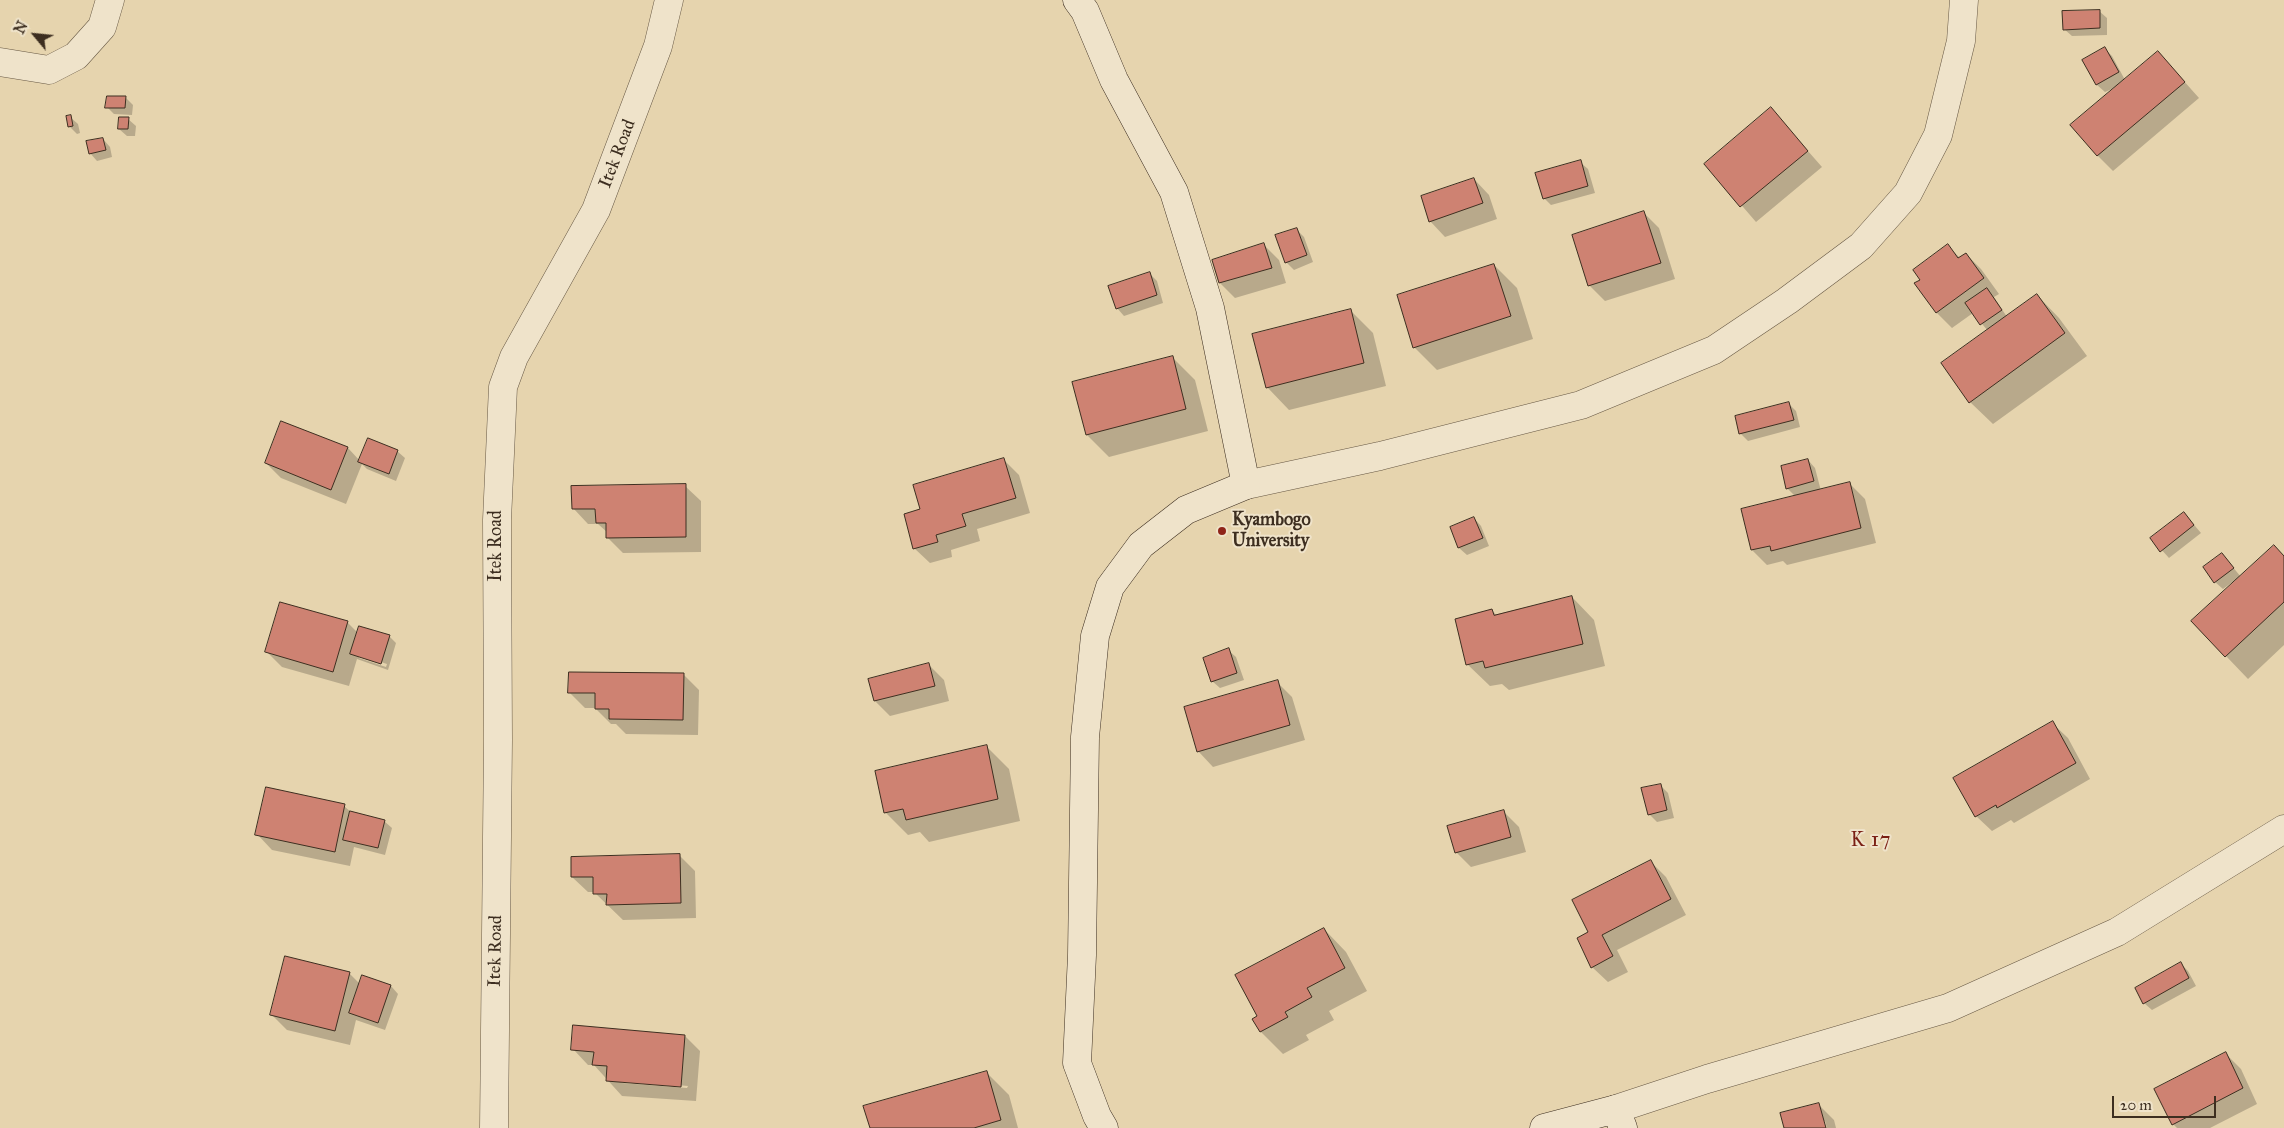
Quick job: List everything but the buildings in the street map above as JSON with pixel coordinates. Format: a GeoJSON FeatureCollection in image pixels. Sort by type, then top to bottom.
{"type":"FeatureCollection","features":[{"type":"Feature","properties":{"kind":"street"},"geometry":{"type":"LineString","coordinates":[[0,62],[49,70],[76,56],[102,27],[110,0]]}},
{"type":"Feature","properties":{"kind":"street","name":"Itek Road"},"geometry":{"type":"LineString","coordinates":[[494,1128],[498,740],[497,520],[503,387],[518,348],[596,210],[658,46],[669,0]]}},
{"type":"Feature","properties":{"kind":"street"},"geometry":{"type":"LineString","coordinates":[[1077,0],[1085,11],[1114,80],[1174,192],[1210,308],[1246,485]]}},
{"type":"Feature","properties":{"kind":"street"},"geometry":{"type":"LineString","coordinates":[[1104,1128],[1097,1116],[1077,1063],[1082,955],[1085,737],[1095,636],[1110,587],[1141,545],[1186,510],[1246,485],[1380,456],[1581,405],[1714,350],[1779,306],[1861,246],[1908,193],[1938,134],[1961,41],[1964,0]]}},
{"type":"Feature","properties":{"kind":"street"},"geometry":{"type":"LineString","coordinates":[[1544,1128],[1620,1119],[1707,1079],[1948,1008],[2117,932],[2284,829]]}},
{"type":"Feature","properties":{"kind":"place","name":"Kyambogo University"},"geometry":{"type":"Point","coordinates":[1222,531]}},
{"type":"Feature","properties":{"kind":"district","name":"K 17"},"geometry":{"type":"Point","coordinates":[1871,841]}}]}
